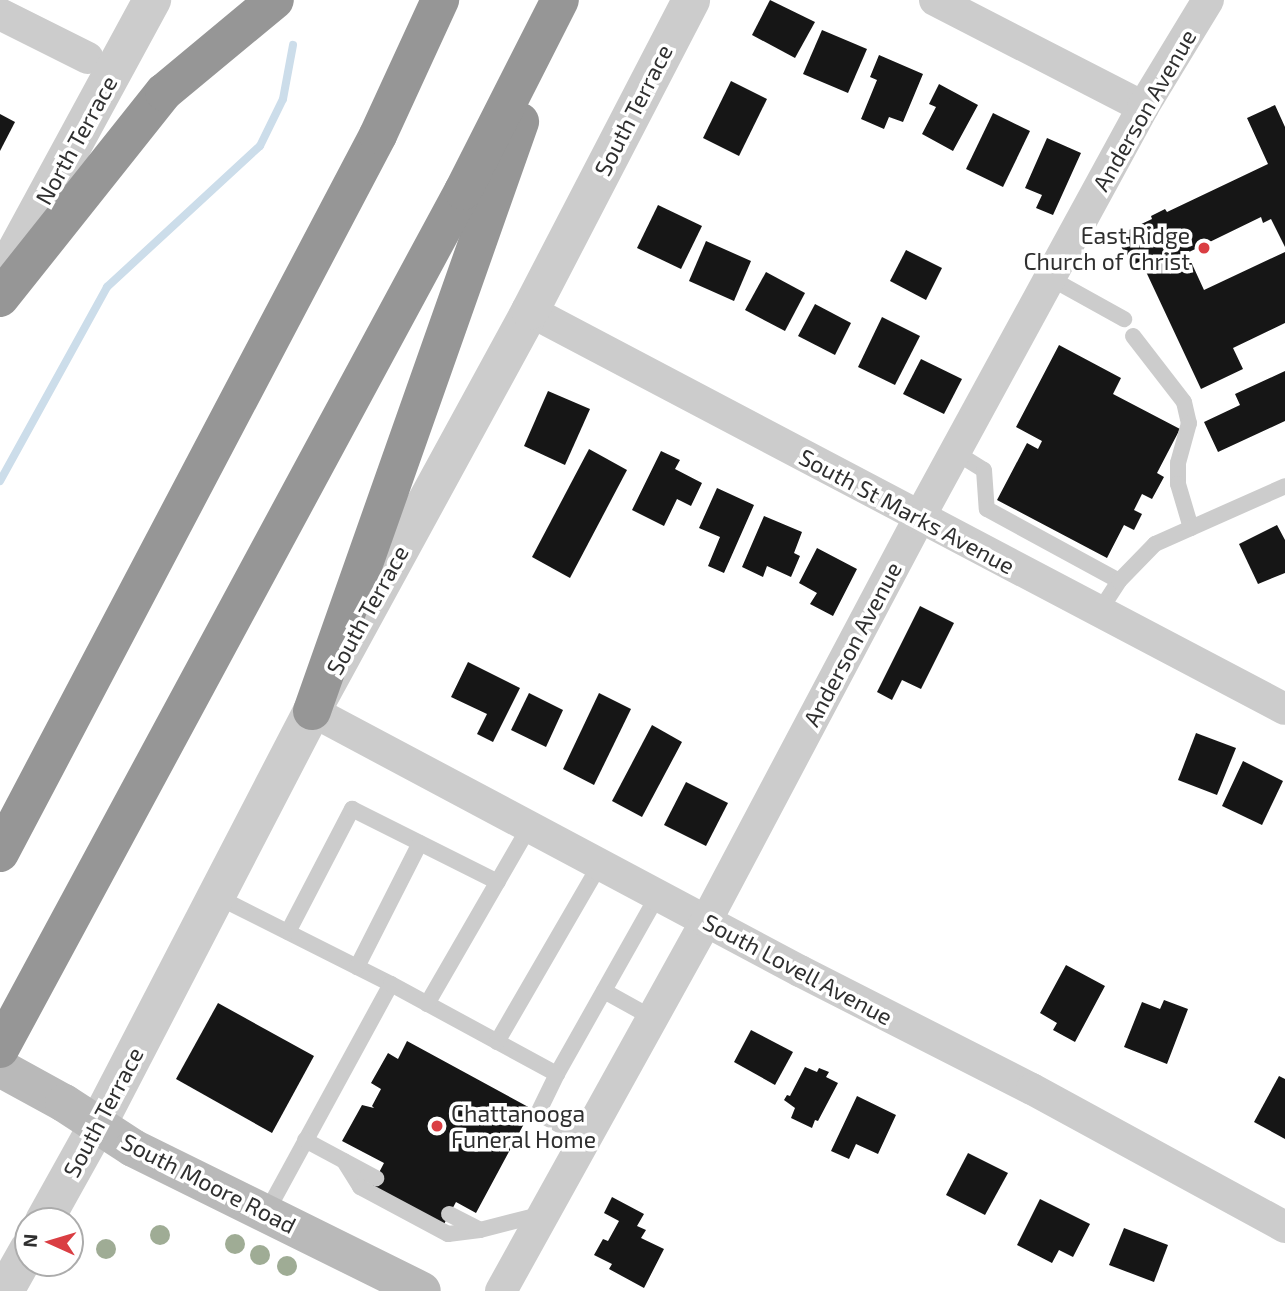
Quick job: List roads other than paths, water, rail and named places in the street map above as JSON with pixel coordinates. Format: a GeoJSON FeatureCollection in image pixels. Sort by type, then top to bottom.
{"type":"FeatureCollection","features":[{"type":"Feature","properties":{"kind":"highway"},"geometry":{"type":"LineString","coordinates":[[0,298],[164,92],[275,0]]}},
{"type":"Feature","properties":{"kind":"highway"},"geometry":{"type":"LineString","coordinates":[[0,853],[378,135],[440,0]]}},
{"type":"Feature","properties":{"kind":"highway"},"geometry":{"type":"LineString","coordinates":[[312,711],[562,0]]}},
{"type":"Feature","properties":{"kind":"highway"},"geometry":{"type":"LineString","coordinates":[[0,1049],[463,191],[562,0]]}},
{"type":"Feature","properties":{"kind":"main road","name":"South Moore Road"},"geometry":{"type":"LineString","coordinates":[[0,1068],[64,1103],[133,1148],[422,1291]]}},
{"type":"Feature","properties":{"kind":"street","name":"North Terrace"},"geometry":{"type":"LineString","coordinates":[[0,280],[152,0]]}},
{"type":"Feature","properties":{"kind":"street","name":"South Terrace"},"geometry":{"type":"LineString","coordinates":[[52,1207],[98,1124],[312,711],[530,311],[691,0]]}},
{"type":"Feature","properties":{"kind":"street"},"geometry":{"type":"LineString","coordinates":[[935,0],[1143,107]]}},
{"type":"Feature","properties":{"kind":"street","name":"Anderson Avenue"},"geometry":{"type":"LineString","coordinates":[[501,1291],[706,921],[919,518],[1143,107],[1208,0]]}},
{"type":"Feature","properties":{"kind":"street"},"geometry":{"type":"LineString","coordinates":[[0,14],[88,58]]}},
{"type":"Feature","properties":{"kind":"street","name":"South St Marks Avenue"},"geometry":{"type":"LineString","coordinates":[[530,311],[1285,709]]}},
{"type":"Feature","properties":{"kind":"street","name":"South Lovell Avenue"},"geometry":{"type":"LineString","coordinates":[[312,711],[706,921],[1032,1089],[1285,1227]]}},
{"type":"Feature","properties":{"kind":"street"},"geometry":{"type":"LineString","coordinates":[[5,1291],[14,1275]]}},
{"type":"Feature","properties":{"kind":"lane"},"geometry":{"type":"LineString","coordinates":[[1050,278],[1124,319]]}},
{"type":"Feature","properties":{"kind":"lane"},"geometry":{"type":"LineString","coordinates":[[1133,336],[1184,402],[1189,424],[1178,463],[1178,484],[1191,528]]}},
{"type":"Feature","properties":{"kind":"lane"},"geometry":{"type":"LineString","coordinates":[[955,452],[984,470],[987,509],[1119,581]]}},
{"type":"Feature","properties":{"kind":"lane"},"geometry":{"type":"LineString","coordinates":[[1099,612],[1119,581],[1155,544],[1285,486]]}},
{"type":"Feature","properties":{"kind":"lane"},"geometry":{"type":"LineString","coordinates":[[288,932],[352,809],[498,882]]}},
{"type":"Feature","properties":{"kind":"lane"},"geometry":{"type":"LineString","coordinates":[[427,1004],[529,827]]}},
{"type":"Feature","properties":{"kind":"lane"},"geometry":{"type":"LineString","coordinates":[[357,967],[421,843]]}},
{"type":"Feature","properties":{"kind":"lane"},"geometry":{"type":"LineString","coordinates":[[497,1042],[600,864]]}},
{"type":"Feature","properties":{"kind":"lane"},"geometry":{"type":"LineString","coordinates":[[585,1139],[538,1114],[557,1074],[658,895]]}},
{"type":"Feature","properties":{"kind":"lane"},"geometry":{"type":"LineString","coordinates":[[216,896],[391,984],[557,1074]]}},
{"type":"Feature","properties":{"kind":"lane"},"geometry":{"type":"LineString","coordinates":[[266,1213],[391,984]]}},
{"type":"Feature","properties":{"kind":"lane"},"geometry":{"type":"LineString","coordinates":[[604,991],[651,1017]]}},
{"type":"Feature","properties":{"kind":"lane"},"geometry":{"type":"LineString","coordinates":[[305,1140],[376,1178]]}},
{"type":"Feature","properties":{"kind":"lane"},"geometry":{"type":"LineString","coordinates":[[344,1161],[360,1187],[448,1234],[480,1230],[543,1214]]}},
{"type":"Feature","properties":{"kind":"lane"},"geometry":{"type":"LineString","coordinates":[[449,1214],[480,1230]]}},
{"type":"Feature","properties":{"kind":"waterway"},"geometry":{"type":"LineString","coordinates":[[0,481],[107,287],[260,146],[283,99],[293,45]]}},
{"type":"Feature","properties":{"kind":"place","name":"East Ridge Church of Christ"},"geometry":{"type":"Point","coordinates":[1204,248]}},
{"type":"Feature","properties":{"kind":"place","name":"Chattanooga Funeral Home"},"geometry":{"type":"Point","coordinates":[437,1126]}}]}
